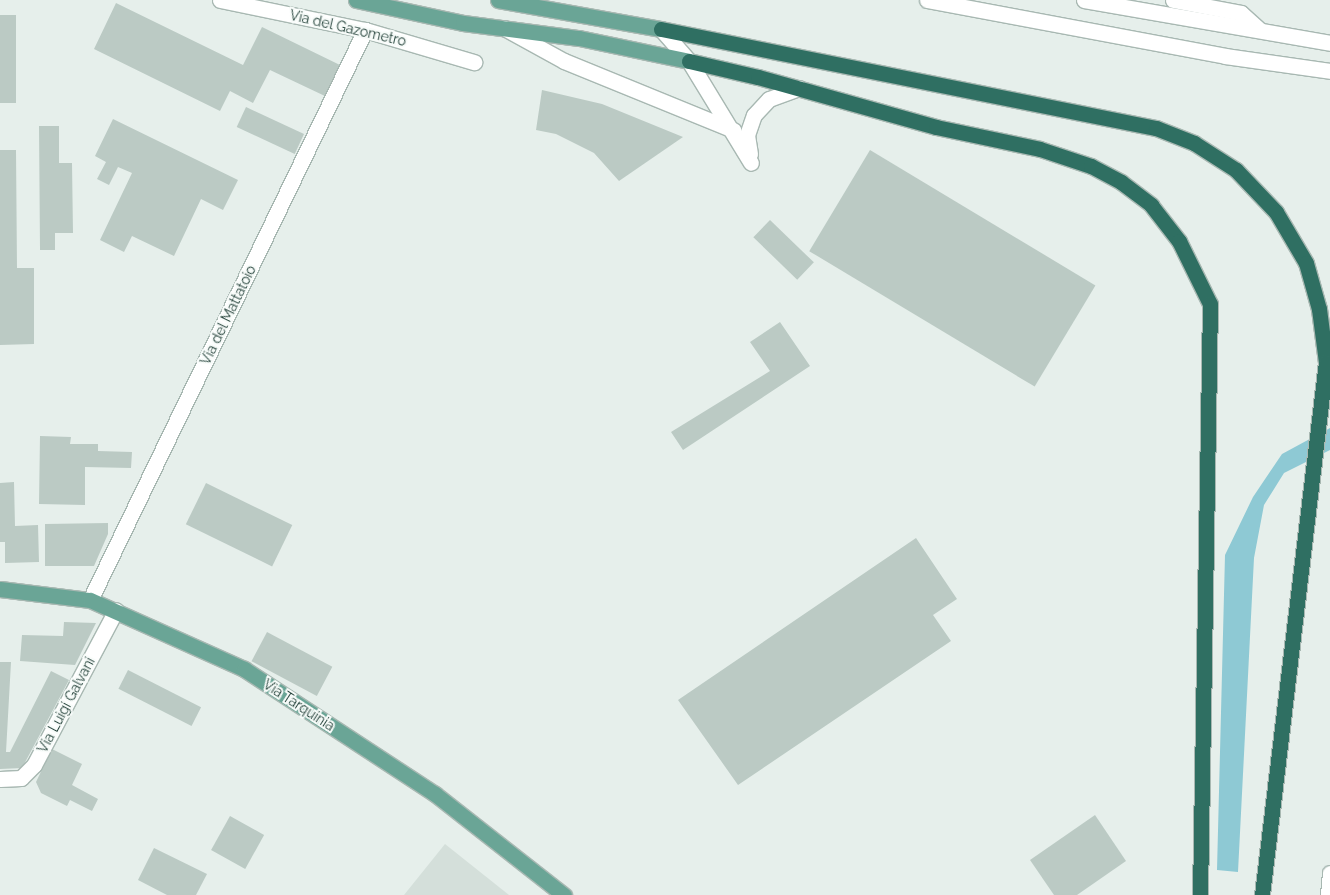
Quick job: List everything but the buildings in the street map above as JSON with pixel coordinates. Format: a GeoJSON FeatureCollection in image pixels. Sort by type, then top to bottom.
{"type":"FeatureCollection","features":[{"type":"Feature","properties":{"kind":"highway"},"geometry":{"type":"LineString","coordinates":[[661,29],[1156,128],[1194,143],[1236,170],[1276,212],[1306,263],[1319,309],[1326,362],[1262,895]]}},
{"type":"Feature","properties":{"kind":"highway"},"geometry":{"type":"LineString","coordinates":[[689,61],[799,88],[936,127],[1040,149],[1091,166],[1122,182],[1151,206],[1180,241],[1194,266],[1210,304],[1200,895]]}},
{"type":"Feature","properties":{"kind":"main road"},"geometry":{"type":"LineString","coordinates":[[356,0],[502,27],[580,38],[689,61]]}},
{"type":"Feature","properties":{"kind":"main road"},"geometry":{"type":"LineString","coordinates":[[498,0],[661,29]]}},
{"type":"Feature","properties":{"kind":"main road","name":"Via Tarquinia"},"geometry":{"type":"LineString","coordinates":[[0,589],[90,600],[116,610],[244,669],[435,794],[564,895]]}},
{"type":"Feature","properties":{"kind":"street","name":"Via del Gazometro"},"geometry":{"type":"LineString","coordinates":[[220,0],[365,30],[474,62]]}},
{"type":"Feature","properties":{"kind":"street"},"geometry":{"type":"LineString","coordinates":[[927,0],[1225,56],[1330,71]]}},
{"type":"Feature","properties":{"kind":"street"},"geometry":{"type":"LineString","coordinates":[[1084,0],[1330,43]]}},
{"type":"Feature","properties":{"kind":"street"},"geometry":{"type":"LineString","coordinates":[[1173,0],[1241,13],[1261,31]]}},
{"type":"Feature","properties":{"kind":"street"},"geometry":{"type":"LineString","coordinates":[[502,27],[564,61],[733,130]]}},
{"type":"Feature","properties":{"kind":"street"},"geometry":{"type":"LineString","coordinates":[[661,29],[689,61],[733,130],[751,163],[747,135],[754,115],[769,99],[799,88]]}},
{"type":"Feature","properties":{"kind":"street","name":"Via del Mattatoio"},"geometry":{"type":"LineString","coordinates":[[90,600],[365,30]]}},
{"type":"Feature","properties":{"kind":"street","name":"Via Luigi Galvani"},"geometry":{"type":"LineString","coordinates":[[0,779],[21,778],[34,766],[116,610]]}},
{"type":"Feature","properties":{"kind":"street"},"geometry":{"type":"LineString","coordinates":[[1328,895],[1330,873]]}},
{"type":"Feature","properties":{"kind":"shaded area"},"geometry":{"type":"Polygon","coordinates":[[[445,844],[509,895],[404,895],[445,844]]]}},
{"type":"Feature","properties":{"kind":"water"},"geometry":{"type":"Polygon","coordinates":[[[1330,428],[1330,450],[1284,473],[1264,505],[1254,558],[1238,872],[1217,870],[1225,555],[1253,497],[1282,454],[1330,428]]]}}]}
